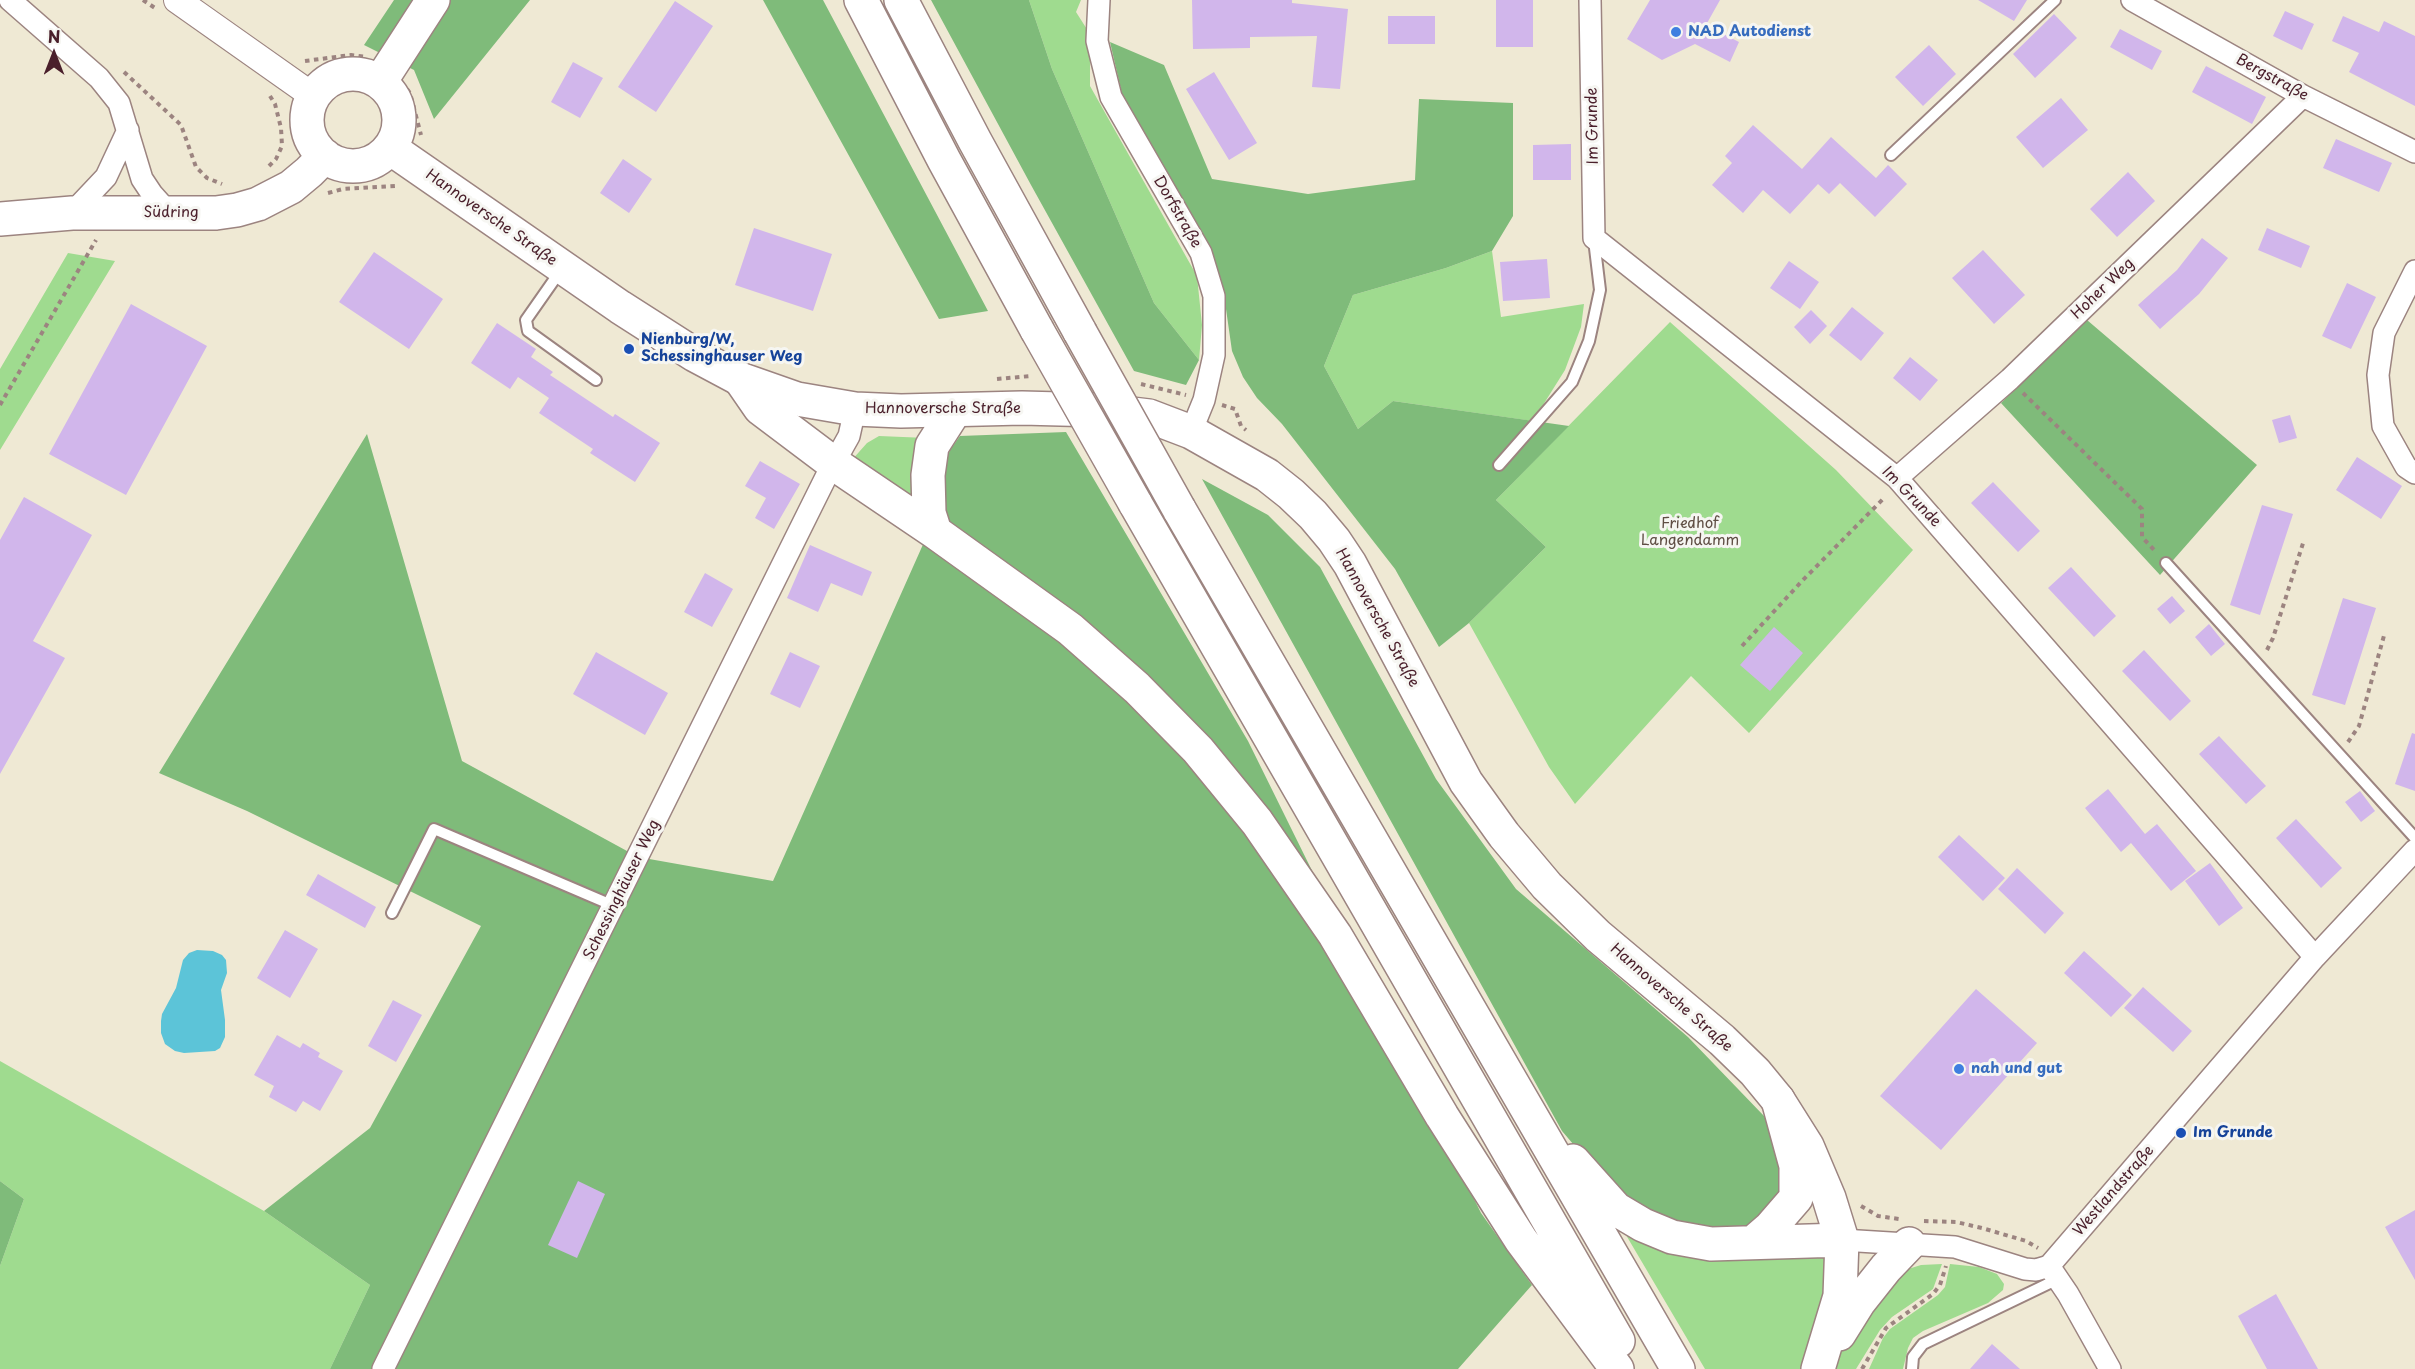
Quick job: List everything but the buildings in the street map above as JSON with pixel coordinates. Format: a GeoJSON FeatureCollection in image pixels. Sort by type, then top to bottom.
{"type":"FeatureCollection","features":[{"type":"Feature","properties":{"kind":"main road"},"geometry":{"type":"LineString","coordinates":[[384,75],[433,0]]}},
{"type":"Feature","properties":{"kind":"main road"},"geometry":{"type":"LineString","coordinates":[[861,0],[944,160],[1037,330],[1634,1369]]}},
{"type":"Feature","properties":{"kind":"main road"},"geometry":{"type":"LineString","coordinates":[[901,0],[975,141],[1179,508],[1678,1369]]}},
{"type":"Feature","properties":{"kind":"main road"},"geometry":{"type":"LineString","coordinates":[[384,75],[398,107],[400,122],[397,136],[390,148],[379,158],[366,164],[352,166],[338,163],[325,156],[315,146],[309,134],[307,120],[313,96],[325,84],[339,76],[384,75]]}},
{"type":"Feature","properties":{"kind":"main road","name":"Hannoversche Straße"},"geometry":{"type":"LineString","coordinates":[[390,148],[695,355],[740,379],[797,399],[855,409],[901,411],[1099,410],[1149,416],[1191,432],[1267,475],[1291,494],[1313,515],[1350,564],[1466,782],[1504,835],[1547,886],[1598,936],[1722,1040],[1755,1072],[1778,1100],[1808,1146],[1829,1198],[1842,1240],[1840,1296],[1819,1366]]}},
{"type":"Feature","properties":{"kind":"main road","name":"Südring"},"geometry":{"type":"LineString","coordinates":[[0,219],[72,213],[216,213],[258,204],[291,187],[325,156]]}},
{"type":"Feature","properties":{"kind":"main road"},"geometry":{"type":"LineString","coordinates":[[740,379],[760,408],[833,463],[935,532],[1070,629],[1137,688],[1198,750],[1257,822],[1335,935],[1442,1116],[1521,1240],[1617,1369]]}},
{"type":"Feature","properties":{"kind":"main road"},"geometry":{"type":"LineString","coordinates":[[935,532],[929,513],[928,484],[932,446],[955,410]]}},
{"type":"Feature","properties":{"kind":"main road"},"geometry":{"type":"LineString","coordinates":[[1755,1241],[1770,1228],[1796,1198],[1796,1166],[1778,1100]]}},
{"type":"Feature","properties":{"kind":"main road"},"geometry":{"type":"LineString","coordinates":[[1525,1107],[1617,1209],[1643,1225],[1672,1237],[1711,1244],[1842,1240]]}},
{"type":"Feature","properties":{"kind":"main road"},"geometry":{"type":"LineString","coordinates":[[1819,1366],[1859,1302],[1886,1268],[1909,1228]]}},
{"type":"Feature","properties":{"kind":"street"},"geometry":{"type":"LineString","coordinates":[[10,0],[99,78],[119,103],[142,179],[169,213]]}},
{"type":"Feature","properties":{"kind":"street"},"geometry":{"type":"LineString","coordinates":[[177,0],[313,96]]}},
{"type":"Feature","properties":{"kind":"street","name":"Dorfstraße"},"geometry":{"type":"LineString","coordinates":[[1099,0],[1097,41],[1111,98],[1201,253],[1214,296],[1214,355],[1204,400],[1191,432]]}},
{"type":"Feature","properties":{"kind":"street","name":"Im Grunde"},"geometry":{"type":"LineString","coordinates":[[1590,0],[1594,238],[1899,479],[2315,957]]}},
{"type":"Feature","properties":{"kind":"street","name":"Bergstraße"},"geometry":{"type":"LineString","coordinates":[[2132,0],[2303,96],[2415,152]]}},
{"type":"Feature","properties":{"kind":"street","name":"Hoher Weg"},"geometry":{"type":"LineString","coordinates":[[1899,479],[2010,379],[2303,96]]}},
{"type":"Feature","properties":{"kind":"street"},"geometry":{"type":"LineString","coordinates":[[72,213],[106,177],[128,130]]}},
{"type":"Feature","properties":{"kind":"street"},"geometry":{"type":"LineString","coordinates":[[2415,271],[2384,333],[2378,375],[2383,426],[2406,467],[2415,473]]}},
{"type":"Feature","properties":{"kind":"street","name":"Schessinghäuser Weg"},"geometry":{"type":"LineString","coordinates":[[383,1369],[833,463],[849,436],[855,409]]}},
{"type":"Feature","properties":{"kind":"street","name":"Westlandstraße"},"geometry":{"type":"LineString","coordinates":[[2054,1273],[2315,957],[2415,850]]}},
{"type":"Feature","properties":{"kind":"street"},"geometry":{"type":"LineString","coordinates":[[1842,1240],[1909,1228],[1955,1247],[2025,1269],[2054,1273],[2110,1369]]}},
{"type":"Feature","properties":{"kind":"lane"},"geometry":{"type":"LineString","coordinates":[[1891,155],[2055,0]]}},
{"type":"Feature","properties":{"kind":"lane"},"geometry":{"type":"LineString","coordinates":[[1499,465],[1572,382],[1589,341],[1600,290],[1594,238]]}},
{"type":"Feature","properties":{"kind":"lane"},"geometry":{"type":"LineString","coordinates":[[563,267],[526,320],[528,331],[596,380]]}},
{"type":"Feature","properties":{"kind":"lane"},"geometry":{"type":"LineString","coordinates":[[2166,563],[2415,838]]}},
{"type":"Feature","properties":{"kind":"lane"},"geometry":{"type":"LineString","coordinates":[[392,913],[434,829],[614,906]]}},
{"type":"Feature","properties":{"kind":"lane"},"geometry":{"type":"LineString","coordinates":[[1912,1369],[1913,1357],[1923,1344],[2054,1273]]}},
{"type":"Feature","properties":{"kind":"path"},"geometry":{"type":"LineString","coordinates":[[304,61],[351,55],[369,58],[384,75],[410,93],[421,135],[427,143]]}},
{"type":"Feature","properties":{"kind":"path"},"geometry":{"type":"LineString","coordinates":[[122,70],[181,125],[196,167],[207,178],[226,184]]}},
{"type":"Feature","properties":{"kind":"path"},"geometry":{"type":"LineString","coordinates":[[263,171],[276,159],[282,146],[281,128],[275,104]]}},
{"type":"Feature","properties":{"kind":"path"},"geometry":{"type":"LineString","coordinates":[[326,194],[343,189],[406,186]]}},
{"type":"Feature","properties":{"kind":"path"},"geometry":{"type":"LineString","coordinates":[[0,405],[111,213]]}},
{"type":"Feature","properties":{"kind":"path"},"geometry":{"type":"LineString","coordinates":[[2010,379],[2142,508],[2142,537],[2166,563]]}},
{"type":"Feature","properties":{"kind":"path"},"geometry":{"type":"LineString","coordinates":[[1204,400],[1235,409],[1241,426],[1249,434]]}},
{"type":"Feature","properties":{"kind":"path"},"geometry":{"type":"LineString","coordinates":[[1742,646],[1899,479]]}},
{"type":"Feature","properties":{"kind":"path"},"geometry":{"type":"LineString","coordinates":[[2258,665],[2273,638],[2304,540]]}},
{"type":"Feature","properties":{"kind":"path"},"geometry":{"type":"LineString","coordinates":[[2340,755],[2359,726],[2385,632]]}},
{"type":"Feature","properties":{"kind":"path"},"geometry":{"type":"LineString","coordinates":[[1855,1200],[1863,1208],[1878,1216],[1909,1228],[1956,1222],[2026,1241],[2037,1246],[2054,1273]]}},
{"type":"Feature","properties":{"kind":"path"},"geometry":{"type":"LineString","coordinates":[[1862,1369],[1886,1328],[1934,1294],[1940,1285],[1955,1247]]}},
{"type":"Feature","properties":{"kind":"green space"},"geometry":{"type":"Polygon","coordinates":[[[394,0],[530,0],[434,119],[414,70],[364,45],[394,0]]]}},
{"type":"Feature","properties":{"kind":"green space"},"geometry":{"type":"Polygon","coordinates":[[[763,0],[823,0],[988,311],[939,319],[763,0]]]}},
{"type":"Feature","properties":{"kind":"green space"},"geometry":{"type":"Polygon","coordinates":[[[931,0],[1029,0],[1052,69],[1154,303],[1199,360],[1186,385],[1134,371],[931,0]]]}},
{"type":"Feature","properties":{"kind":"green space"},"geometry":{"type":"Polygon","coordinates":[[[1029,0],[1081,0],[1076,12],[1090,34],[1090,86],[1197,276],[1202,325],[1199,360],[1154,303],[1052,69],[1029,0]]]}},
{"type":"Feature","properties":{"kind":"green space"},"geometry":{"type":"Polygon","coordinates":[[[1110,42],[1164,65],[1212,179],[1308,194],[1415,180],[1419,99],[1513,103],[1513,216],[1492,251],[1446,268],[1353,295],[1324,366],[1358,429],[1393,401],[1569,426],[1496,500],[1546,547],[1469,623],[1439,647],[1395,569],[1282,424],[1257,398],[1243,377],[1232,351],[1224,295],[1213,254],[1122,94],[1110,42]]]}},
{"type":"Feature","properties":{"kind":"green space"},"geometry":{"type":"Polygon","coordinates":[[[1492,251],[1501,317],[1584,304],[1581,327],[1565,370],[1533,421],[1393,401],[1358,429],[1324,366],[1353,295],[1446,268],[1492,251]]]}},
{"type":"Feature","properties":{"kind":"green space"},"geometry":{"type":"Polygon","coordinates":[[[68,253],[115,261],[0,450],[0,369],[68,253]]]}},
{"type":"Feature","properties":{"kind":"green space"},"geometry":{"type":"Polygon","coordinates":[[[2087,320],[2257,465],[2160,575],[2001,403],[2087,320]]]}},
{"type":"Feature","properties":{"kind":"green space","name":"Friedhof Langendamm"},"geometry":{"type":"Polygon","coordinates":[[[1670,322],[1836,470],[1913,550],[1749,733],[1691,676],[1575,804],[1549,767],[1469,623],[1546,547],[1496,500],[1670,322]]]}},
{"type":"Feature","properties":{"kind":"green space"},"geometry":{"type":"Polygon","coordinates":[[[1066,432],[1248,741],[1481,1213],[1532,1285],[1458,1369],[330,1369],[370,1285],[264,1211],[370,1128],[481,926],[247,811],[159,773],[367,434],[462,761],[638,857],[773,881],[925,540],[946,504],[943,485],[944,466],[950,450],[960,436],[1066,432]]]}},
{"type":"Feature","properties":{"kind":"green space"},"geometry":{"type":"Polygon","coordinates":[[[879,436],[927,438],[919,506],[851,461],[867,443],[879,436]]]}},
{"type":"Feature","properties":{"kind":"green space"},"geometry":{"type":"Polygon","coordinates":[[[1202,479],[1268,515],[1320,567],[1436,779],[1516,889],[1688,1037],[1764,1116],[1788,1168],[1778,1207],[1739,1232],[1668,1224],[1619,1198],[1562,1131],[1202,479]]]}},
{"type":"Feature","properties":{"kind":"green space"},"geometry":{"type":"Polygon","coordinates":[[[0,1061],[264,1211],[370,1285],[330,1369],[0,1369],[0,1266],[24,1199],[0,1181],[0,1061]]]}},
{"type":"Feature","properties":{"kind":"green space"},"geometry":{"type":"Polygon","coordinates":[[[0,1181],[24,1199],[0,1266],[0,1181]]]}},
{"type":"Feature","properties":{"kind":"green space"},"geometry":{"type":"Polygon","coordinates":[[[1626,1235],[1678,1255],[1824,1250],[1832,1258],[1808,1369],[1705,1369],[1626,1235]]]}},
{"type":"Feature","properties":{"kind":"green space"},"geometry":{"type":"Polygon","coordinates":[[[1942,1264],[1933,1289],[1892,1317],[1880,1330],[1856,1369],[1831,1369],[1855,1327],[1905,1270],[1921,1265],[1942,1264]]]}},
{"type":"Feature","properties":{"kind":"green space"},"geometry":{"type":"Polygon","coordinates":[[[1950,1264],[1979,1267],[1997,1274],[2004,1284],[2003,1290],[1988,1303],[1923,1331],[1913,1338],[1903,1369],[1869,1369],[1883,1338],[1890,1329],[1938,1295],[1945,1287],[1950,1264]]]}},
{"type":"Feature","properties":{"kind":"water"},"geometry":{"type":"Polygon","coordinates":[[[197,950],[213,951],[222,955],[226,960],[227,973],[221,990],[225,1037],[220,1048],[215,1051],[184,1053],[175,1051],[165,1044],[161,1033],[161,1021],[162,1014],[176,988],[183,960],[189,953],[197,950]]]}},
{"type":"Feature","properties":{"kind":"place","name":"NAD Autodienst"},"geometry":{"type":"Point","coordinates":[1676,32]}},
{"type":"Feature","properties":{"kind":"place","name":"Nienburg/W, Schessinghauser Weg"},"geometry":{"type":"Point","coordinates":[629,349]}},
{"type":"Feature","properties":{"kind":"place","name":"nah und gut"},"geometry":{"type":"Point","coordinates":[1959,1069]}},
{"type":"Feature","properties":{"kind":"place","name":"Im Grunde"},"geometry":{"type":"Point","coordinates":[2181,1133]}}]}
